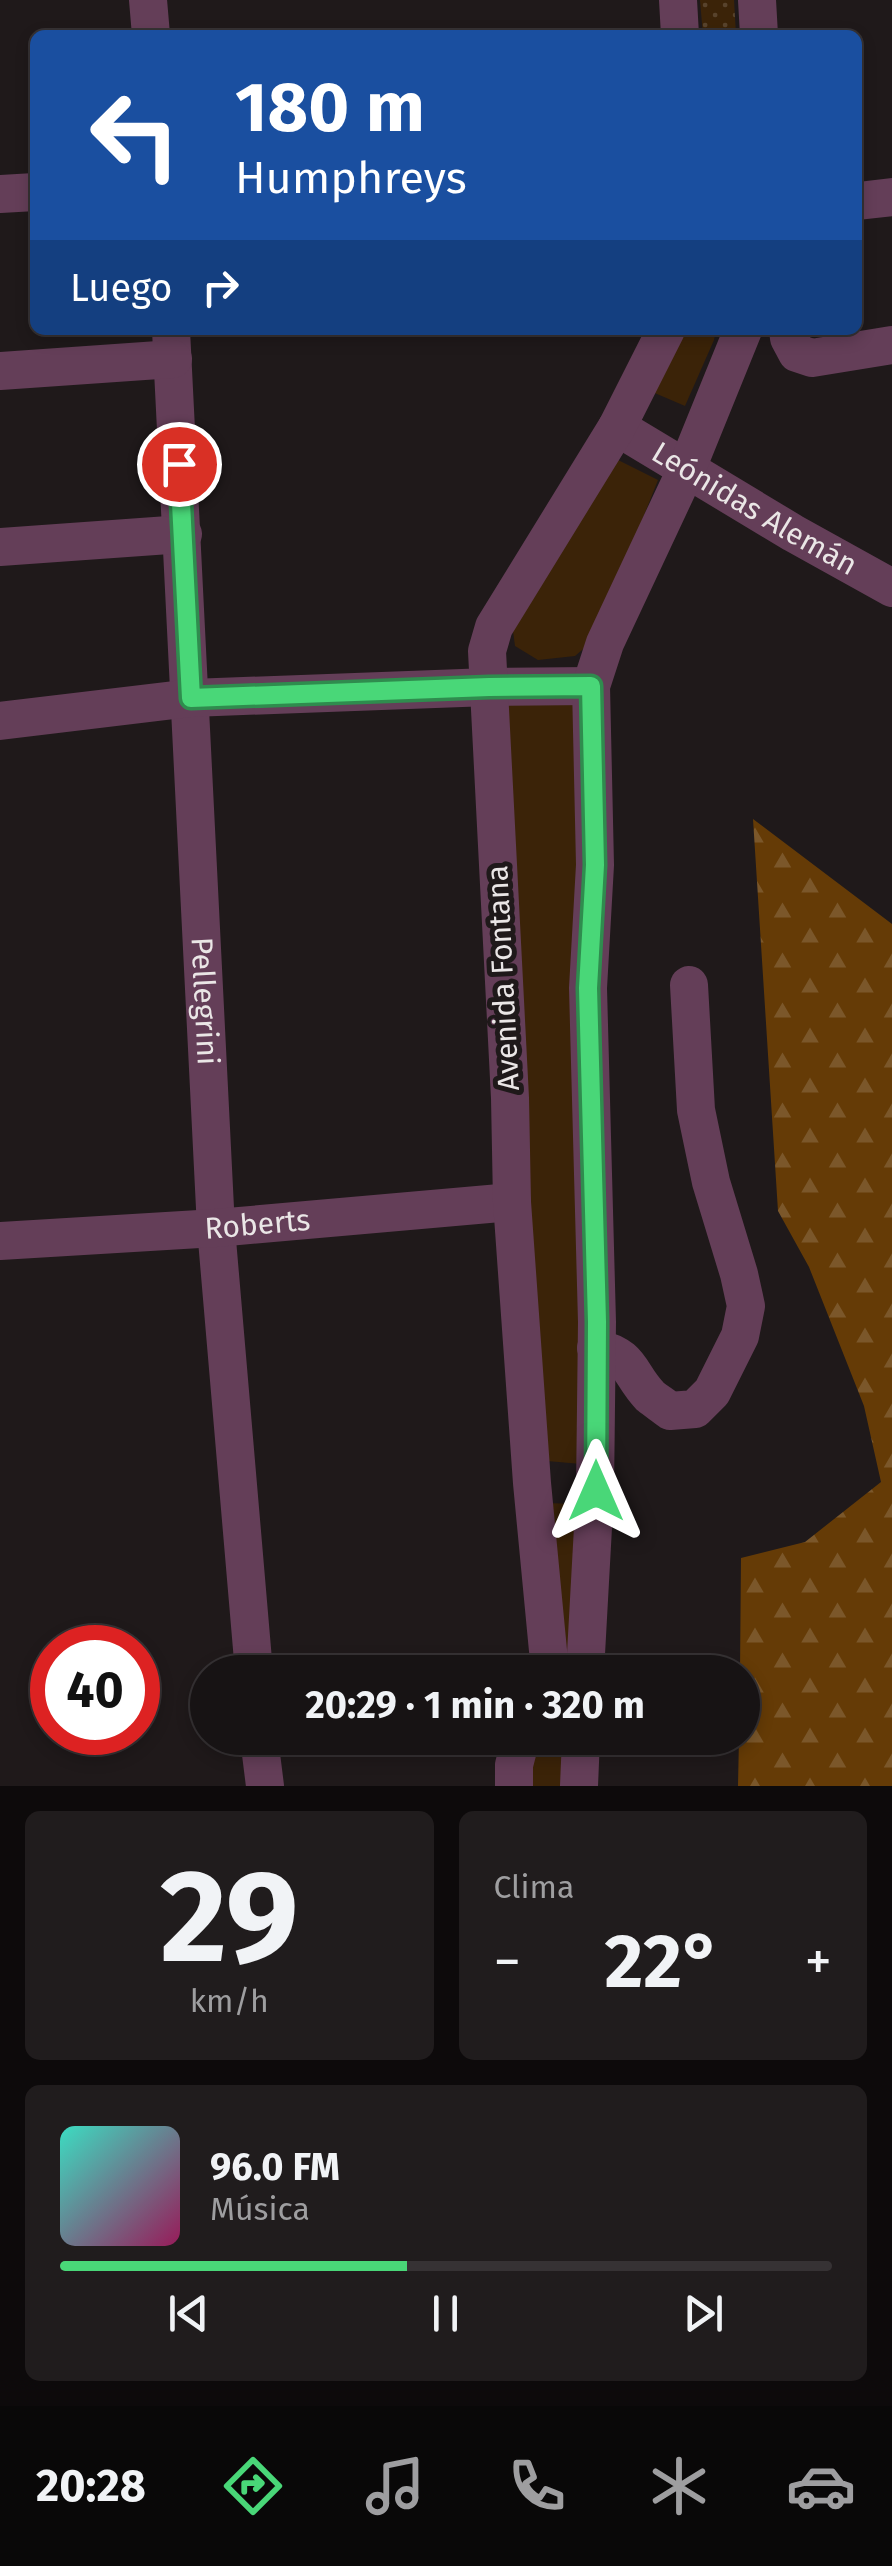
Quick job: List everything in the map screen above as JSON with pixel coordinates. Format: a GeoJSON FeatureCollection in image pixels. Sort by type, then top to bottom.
{"type":"FeatureCollection","features":[{"type":"Feature","properties":{"kind":"street"},"geometry":{"type":"LineString","coordinates":[[148,0],[151,30]]}},
{"type":"Feature","properties":{"kind":"street"},"geometry":{"type":"LineString","coordinates":[[678,0],[680,30]]}},
{"type":"Feature","properties":{"kind":"street"},"geometry":{"type":"LineString","coordinates":[[757,0],[759,30]]}},
{"type":"Feature","properties":{"kind":"street"},"geometry":{"type":"LineString","coordinates":[[0,194],[30,192]]}},
{"type":"Feature","properties":{"kind":"street"},"geometry":{"type":"LineString","coordinates":[[862,201],[892,197]]}},
{"type":"Feature","properties":{"kind":"street","name":"Avenida Fontana"},"geometry":{"type":"LineString","coordinates":[[548,1655],[512,1202],[487,651],[494,627],[617,427],[663,335]]}},
{"type":"Feature","properties":{"kind":"street"},"geometry":{"type":"LineString","coordinates":[[586,1655],[596,1491],[588,988],[595,865],[591,686],[606,643],[687,468],[741,335]]}},
{"type":"Feature","properties":{"kind":"street"},"geometry":{"type":"LineString","coordinates":[[789,335],[797,353],[812,358],[892,344]]}},
{"type":"Feature","properties":{"kind":"street"},"geometry":{"type":"LineString","coordinates":[[0,371],[172,344]]}},
{"type":"Feature","properties":{"kind":"street","name":"Pellegrini"},"geometry":{"type":"LineString","coordinates":[[172,344],[216,1228],[253,1655]]}},
{"type":"Feature","properties":{"kind":"street","name":"Leónidas Alemán"},"geometry":{"type":"LineString","coordinates":[[617,427],[892,588]]}},
{"type":"Feature","properties":{"kind":"street"},"geometry":{"type":"LineString","coordinates":[[0,547],[183,534]]}},
{"type":"Feature","properties":{"kind":"street"},"geometry":{"type":"LineString","coordinates":[[0,721],[191,698],[591,686]]}},
{"type":"Feature","properties":{"kind":"street"},"geometry":{"type":"LineString","coordinates":[[596,1348],[614,1352],[630,1366],[650,1395],[670,1411],[694,1410],[712,1392],[740,1336],[746,1306],[711,1182],[696,1110],[690,985]]}},
{"type":"Feature","properties":{"kind":"street","name":"Roberts"},"geometry":{"type":"LineString","coordinates":[[0,1241],[216,1228],[512,1202]]}},
{"type":"Feature","properties":{"kind":"street"},"geometry":{"type":"LineString","coordinates":[[532,1483],[596,1491]]}},
{"type":"Feature","properties":{"kind":"street"},"geometry":{"type":"LineString","coordinates":[[261,1755],[266,1786]]}},
{"type":"Feature","properties":{"kind":"street"},"geometry":{"type":"LineString","coordinates":[[514,1786],[517,1755]]}},
{"type":"Feature","properties":{"kind":"street"},"geometry":{"type":"LineString","coordinates":[[579,1786],[580,1755]]}},
{"type":"Feature","properties":{"kind":"shaded area"},"geometry":{"type":"Polygon","coordinates":[[[700,0],[734,0],[736,30],[703,30],[700,0]]]}},
{"type":"Feature","properties":{"kind":"shaded area"},"geometry":{"type":"Polygon","coordinates":[[[678,335],[715,335],[685,406],[650,391],[678,335]]]}},
{"type":"Feature","properties":{"kind":"shaded area"},"geometry":{"type":"Polygon","coordinates":[[[612,457],[658,480],[595,639],[575,656],[538,660],[515,646],[511,616],[612,457]]]}},
{"type":"Feature","properties":{"kind":"shaded area"},"geometry":{"type":"Polygon","coordinates":[[[576,701],[581,1464],[547,1461],[528,1207],[504,702],[576,701]]]}},
{"type":"Feature","properties":{"kind":"shaded area"},"geometry":{"type":"Polygon","coordinates":[[[544,1503],[582,1504],[575,1655],[554,1655],[544,1503]]]}},
{"type":"Feature","properties":{"kind":"shaded area"},"geometry":{"type":"Polygon","coordinates":[[[530,1755],[571,1755],[570,1786],[525,1786],[530,1755]]]}},
{"type":"Feature","properties":{"kind":"green space"},"geometry":{"type":"Polygon","coordinates":[[[753,819],[892,924],[892,1786],[738,1786],[739,1755],[760,1755],[760,1655],[740,1655],[741,1558],[805,1542],[881,1482],[864,1406],[809,1267],[778,1211],[753,819]]]}},
{"type":"Feature","properties":{"kind":"route"},"geometry":{"type":"LineString","coordinates":[[179,464],[191,698],[591,686],[595,865],[588,988],[597,1322],[596,1491]]}}]}
